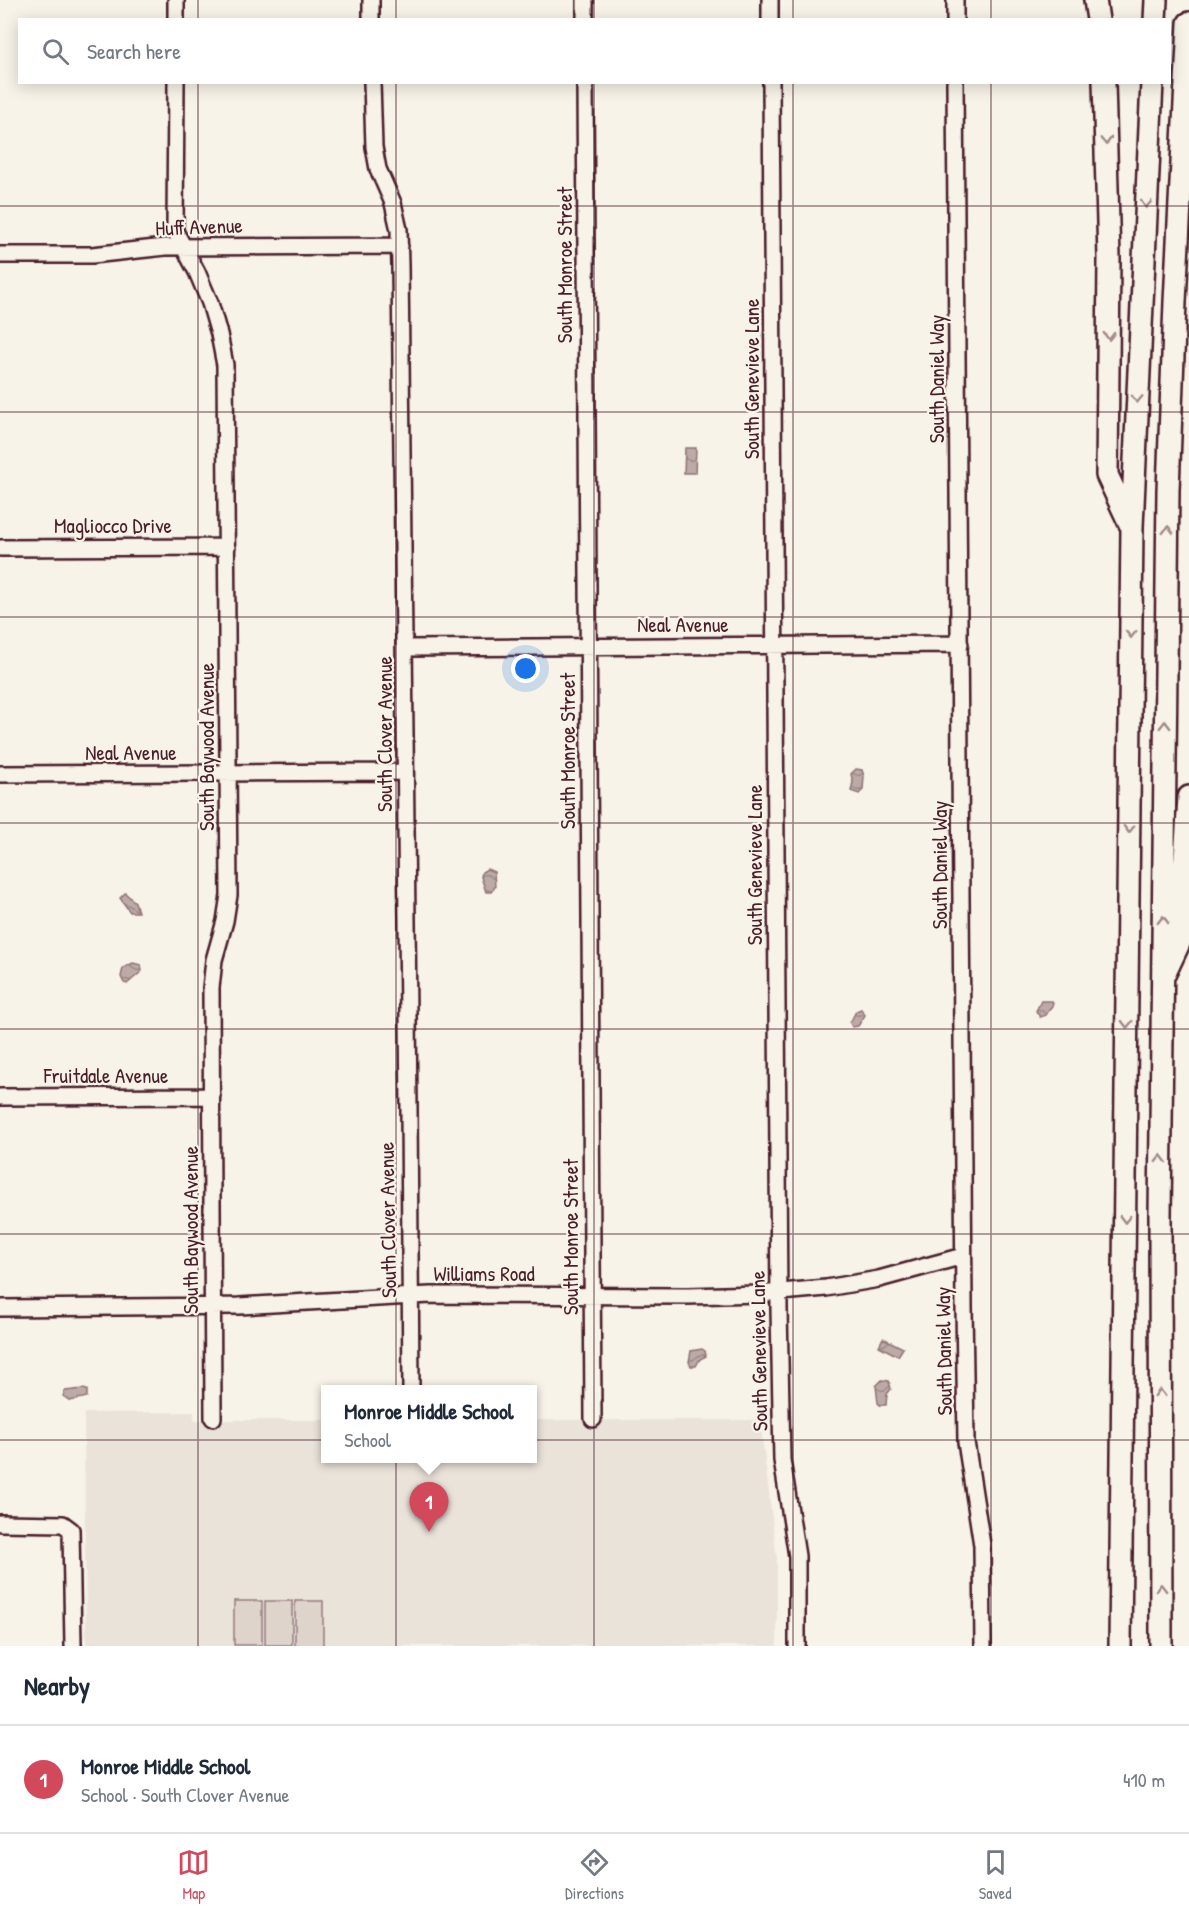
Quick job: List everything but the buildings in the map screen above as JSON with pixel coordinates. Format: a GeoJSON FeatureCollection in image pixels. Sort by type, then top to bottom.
{"type":"FeatureCollection","features":[{"type":"Feature","properties":{"kind":"highway"},"geometry":{"type":"LineString","coordinates":[[1095,0],[1098,18]]}},
{"type":"Feature","properties":{"kind":"highway"},"geometry":{"type":"LineString","coordinates":[[1103,18],[1104,0]]}},
{"type":"Feature","properties":{"kind":"highway"},"geometry":{"type":"LineString","coordinates":[[1155,18],[1156,0]]}},
{"type":"Feature","properties":{"kind":"highway"},"geometry":{"type":"LineString","coordinates":[[1161,1646],[1160,1217],[1171,396],[1189,23]]}},
{"type":"Feature","properties":{"kind":"highway"},"geometry":{"type":"LineString","coordinates":[[1104,84],[1109,258],[1107,475],[1132,527]]}},
{"type":"Feature","properties":{"kind":"highway"},"geometry":{"type":"LineString","coordinates":[[1120,1646],[1132,527],[1152,84]]}},
{"type":"Feature","properties":{"kind":"highway"},"geometry":{"type":"LineString","coordinates":[[1162,979],[1180,941],[1189,797]]}},
{"type":"Feature","properties":{"kind":"street"},"geometry":{"type":"LineString","coordinates":[[176,0],[176,18]]}},
{"type":"Feature","properties":{"kind":"street"},"geometry":{"type":"LineString","coordinates":[[371,0],[372,18]]}},
{"type":"Feature","properties":{"kind":"street"},"geometry":{"type":"LineString","coordinates":[[585,0],[585,18]]}},
{"type":"Feature","properties":{"kind":"street"},"geometry":{"type":"LineString","coordinates":[[770,0],[770,18]]}},
{"type":"Feature","properties":{"kind":"street"},"geometry":{"type":"LineString","coordinates":[[955,0],[955,18]]}},
{"type":"Feature","properties":{"kind":"street","name":"South Baywood Avenue"},"geometry":{"type":"LineString","coordinates":[[176,84],[176,231],[210,303],[225,365],[229,895],[225,921],[214,960],[211,988],[213,1418]]}},
{"type":"Feature","properties":{"kind":"street","name":"South Clover Avenue"},"geometry":{"type":"LineString","coordinates":[[372,84],[374,147],[378,169],[393,202],[400,246],[407,648],[405,772],[411,1385]]}},
{"type":"Feature","properties":{"kind":"street","name":"South Monroe Street"},"geometry":{"type":"LineString","coordinates":[[585,84],[593,1419]]}},
{"type":"Feature","properties":{"kind":"street","name":"South Genevieve Lane"},"geometry":{"type":"LineString","coordinates":[[771,84],[779,1293],[782,1460],[797,1556],[797,1646]]}},
{"type":"Feature","properties":{"kind":"street","name":"South Daniel Way"},"geometry":{"type":"LineString","coordinates":[[955,84],[966,1442],[982,1545],[983,1646]]}},
{"type":"Feature","properties":{"kind":"street","name":"Huff Avenue"},"geometry":{"type":"LineString","coordinates":[[0,255],[92,255],[165,247],[400,246]]}},
{"type":"Feature","properties":{"kind":"street","name":"Magliocco Drive"},"geometry":{"type":"LineString","coordinates":[[0,548],[227,547]]}},
{"type":"Feature","properties":{"kind":"street","name":"Neal Avenue"},"geometry":{"type":"LineString","coordinates":[[407,648],[960,644]]}},
{"type":"Feature","properties":{"kind":"street","name":"Neal Avenue"},"geometry":{"type":"LineString","coordinates":[[0,774],[405,772]]}},
{"type":"Feature","properties":{"kind":"street","name":"Fruitdale Avenue"},"geometry":{"type":"LineString","coordinates":[[0,1097],[212,1096]]}},
{"type":"Feature","properties":{"kind":"street","name":"Williams Road"},"geometry":{"type":"LineString","coordinates":[[0,1308],[212,1307],[410,1295],[688,1296],[779,1293],[879,1279],[963,1256]]}},
{"type":"Feature","properties":{"kind":"street"},"geometry":{"type":"LineString","coordinates":[[0,1523],[63,1524],[71,1530],[73,1646]]}},
{"type":"Feature","properties":{"kind":"shaded area"},"geometry":{"type":"Polygon","coordinates":[[[194,1412],[194,1420],[321,1420],[321,1463],[537,1463],[537,1420],[760,1420],[777,1560],[777,1646],[86,1646],[84,1413],[194,1412]]]}},
{"type":"Feature","properties":{"kind":"shaded area"},"geometry":{"type":"Polygon","coordinates":[[[234,1601],[262,1601],[262,1645],[234,1645],[234,1601]]]}},
{"type":"Feature","properties":{"kind":"shaded area"},"geometry":{"type":"Polygon","coordinates":[[[265,1601],[292,1601],[292,1645],[265,1645],[265,1601]]]}},
{"type":"Feature","properties":{"kind":"shaded area"},"geometry":{"type":"Polygon","coordinates":[[[295,1601],[323,1601],[323,1646],[295,1646],[295,1601]]]}},
{"type":"Feature","properties":{"kind":"water"},"geometry":{"type":"Polygon","coordinates":[[[685,448],[696,448],[695,473],[684,473],[685,448]]]}},
{"type":"Feature","properties":{"kind":"water"},"geometry":{"type":"Polygon","coordinates":[[[856,769],[862,770],[864,776],[863,790],[859,794],[851,791],[853,782],[851,774],[856,769]]]}},
{"type":"Feature","properties":{"kind":"water"},"geometry":{"type":"Polygon","coordinates":[[[487,869],[494,872],[495,887],[491,892],[486,892],[481,877],[482,872],[487,869]]]}},
{"type":"Feature","properties":{"kind":"water"},"geometry":{"type":"Polygon","coordinates":[[[125,893],[135,902],[138,912],[130,912],[120,898],[125,893]]]}},
{"type":"Feature","properties":{"kind":"water"},"geometry":{"type":"Polygon","coordinates":[[[133,963],[141,965],[142,971],[127,984],[124,983],[121,977],[123,968],[133,963]]]}},
{"type":"Feature","properties":{"kind":"water"},"geometry":{"type":"Polygon","coordinates":[[[1041,1001],[1052,1001],[1053,1004],[1046,1015],[1040,1017],[1036,1011],[1041,1001]]]}},
{"type":"Feature","properties":{"kind":"water"},"geometry":{"type":"Polygon","coordinates":[[[861,1009],[865,1015],[858,1026],[852,1027],[850,1023],[856,1011],[861,1009]]]}},
{"type":"Feature","properties":{"kind":"water"},"geometry":{"type":"Polygon","coordinates":[[[883,1338],[903,1348],[898,1356],[879,1346],[883,1338]]]}},
{"type":"Feature","properties":{"kind":"water"},"geometry":{"type":"Polygon","coordinates":[[[702,1349],[706,1356],[700,1359],[696,1366],[691,1366],[689,1362],[691,1351],[702,1349]]]}},
{"type":"Feature","properties":{"kind":"water"},"geometry":{"type":"Polygon","coordinates":[[[882,1380],[889,1381],[891,1389],[887,1394],[886,1405],[878,1403],[876,1386],[882,1380]]]}},
{"type":"Feature","properties":{"kind":"water"},"geometry":{"type":"Polygon","coordinates":[[[87,1390],[87,1397],[70,1401],[63,1396],[65,1391],[87,1390]]]}},
{"type":"Feature","properties":{"kind":"place","name":"Monroe Middle School"},"geometry":{"type":"Point","coordinates":[429,1532]}}]}
